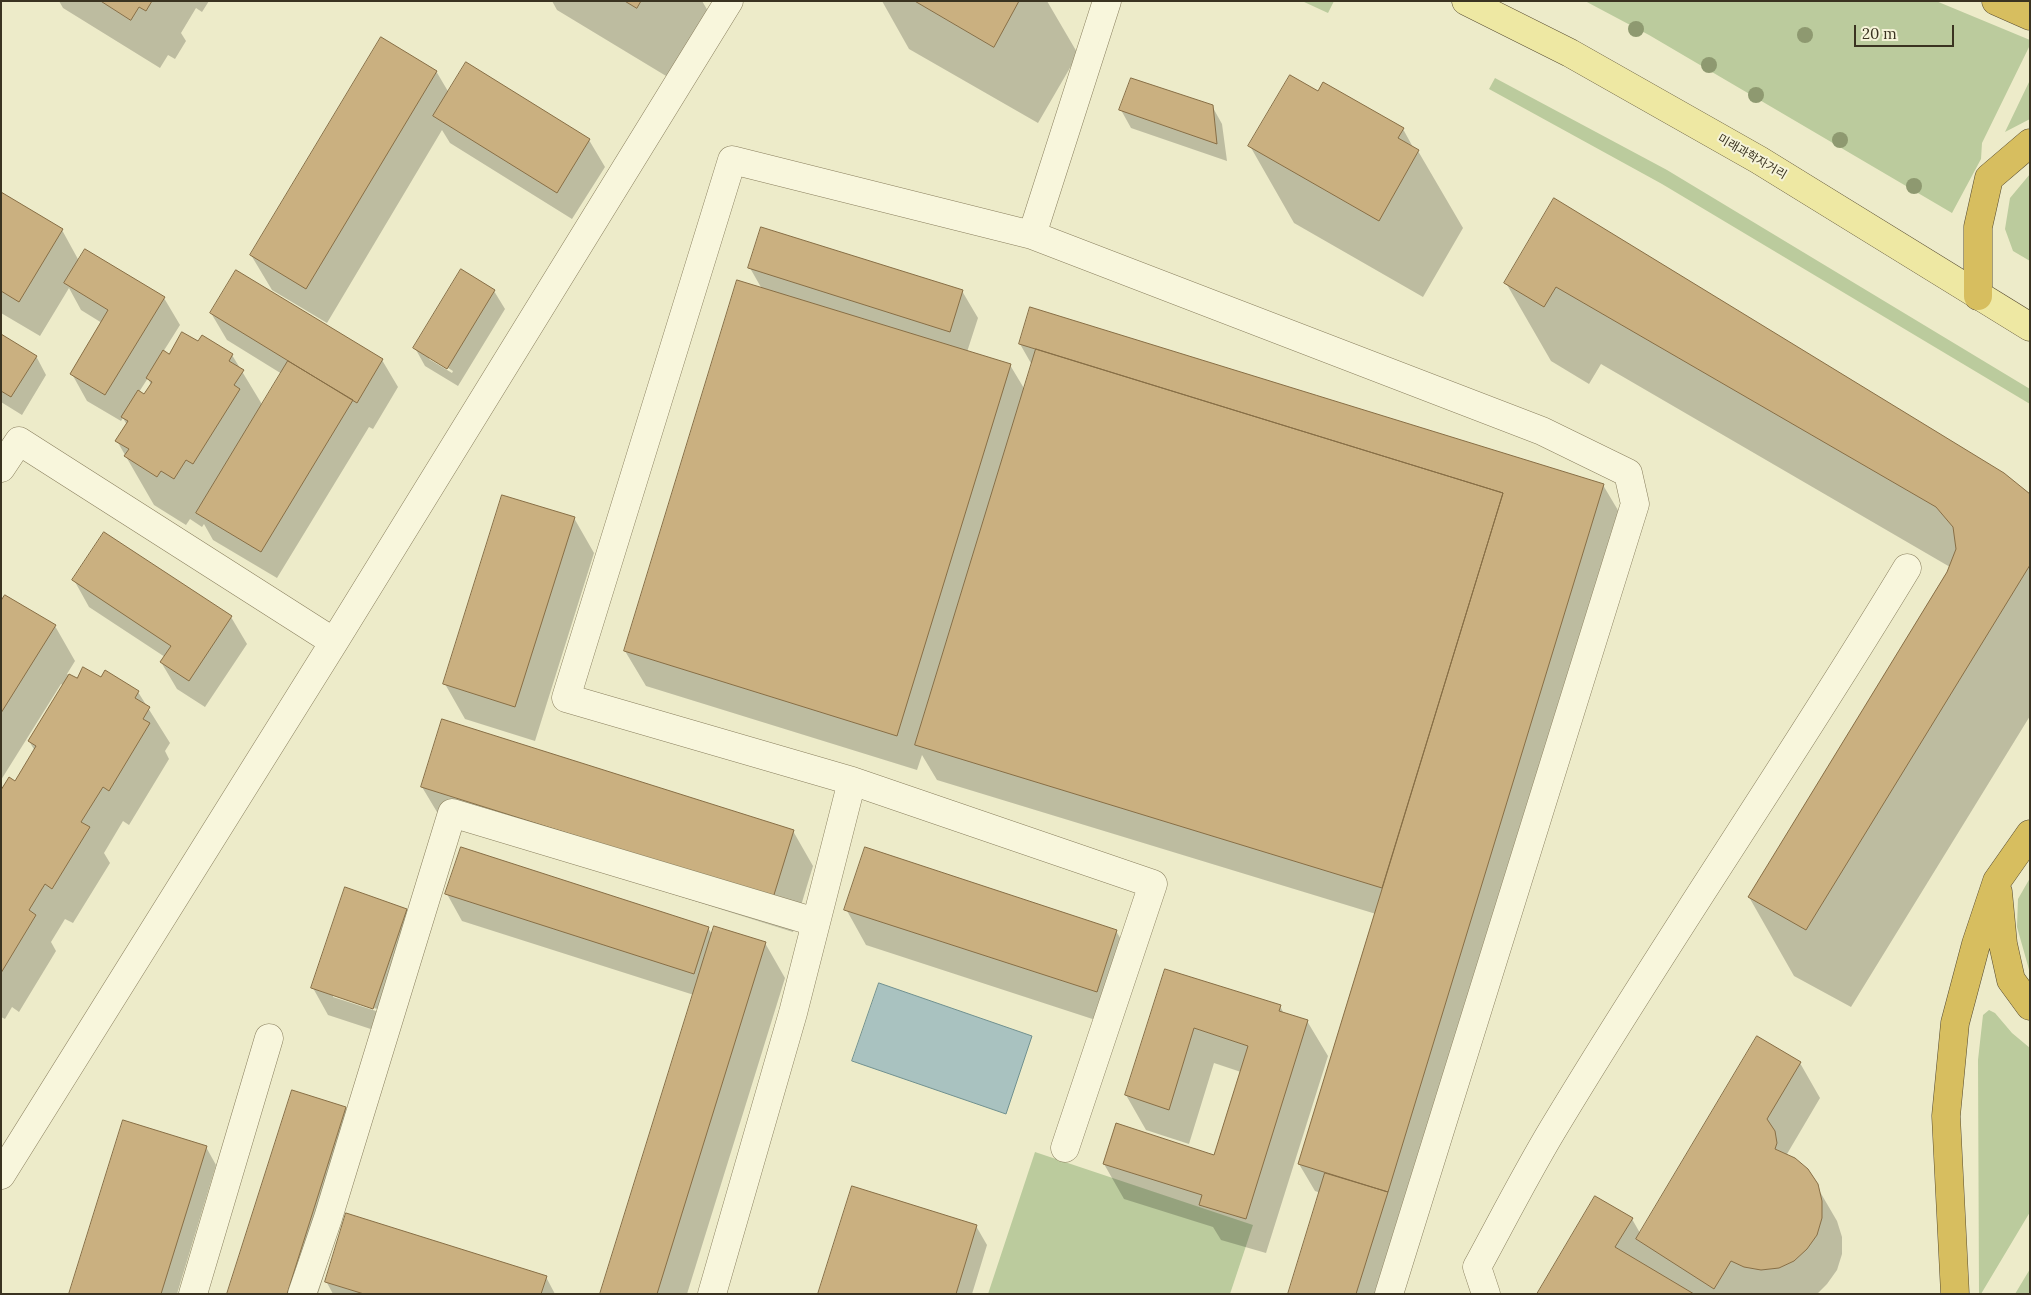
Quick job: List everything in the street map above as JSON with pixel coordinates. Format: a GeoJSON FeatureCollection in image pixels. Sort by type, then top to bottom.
{"type":"FeatureCollection","features":[{"type":"Feature","properties":{"kind":"highway"},"geometry":{"type":"LineString","coordinates":[[1996,1],[2030,16]]}},
{"type":"Feature","properties":{"kind":"highway"},"geometry":{"type":"LineString","coordinates":[[1978,296],[1978,227],[1989,178],[2030,143]]}},
{"type":"Feature","properties":{"kind":"highway"},"geometry":{"type":"LineString","coordinates":[[1955,1294],[1946,1116],[1955,1023],[1976,944],[1997,881],[2030,834]]}},
{"type":"Feature","properties":{"kind":"highway"},"geometry":{"type":"LineString","coordinates":[[1997,881],[2003,944],[2011,980],[2030,1006]]}},
{"type":"Feature","properties":{"kind":"main road","name":"미래과학자거리"},"geometry":{"type":"LineString","coordinates":[[1466,1],[1570,53],[1759,160],[2030,327]]}},
{"type":"Feature","properties":{"kind":"street"},"geometry":{"type":"LineString","coordinates":[[1,1175],[334,642],[729,1]]}},
{"type":"Feature","properties":{"kind":"street"},"geometry":{"type":"LineString","coordinates":[[1032,235],[1107,1]]}},
{"type":"Feature","properties":{"kind":"street"},"geometry":{"type":"LineString","coordinates":[[1065,1148],[1153,884],[852,781],[566,698],[732,160],[1032,235],[1542,431],[1628,473],[1635,504],[1389,1294]]}},
{"type":"Feature","properties":{"kind":"street"},"geometry":{"type":"LineString","coordinates":[[1,468],[19,440],[334,642]]}},
{"type":"Feature","properties":{"kind":"street"},"geometry":{"type":"LineString","coordinates":[[1486,1294],[1477,1267],[1552,1131],[1673,935],[1807,728],[1907,568]]}},
{"type":"Feature","properties":{"kind":"street"},"geometry":{"type":"LineString","coordinates":[[712,1294],[793,1013],[852,781]]}},
{"type":"Feature","properties":{"kind":"street"},"geometry":{"type":"LineString","coordinates":[[302,1294],[328,1218],[452,813],[815,922]]}},
{"type":"Feature","properties":{"kind":"street"},"geometry":{"type":"LineString","coordinates":[[193,1294],[269,1038]]}},
{"type":"Feature","properties":{"kind":"green space"},"geometry":{"type":"Polygon","coordinates":[[[1302,1],[1334,1],[1328,13],[1302,1]]]}},
{"type":"Feature","properties":{"kind":"green space"},"geometry":{"type":"Polygon","coordinates":[[[1585,1],[1936,1],[2030,40],[2030,45],[1982,143],[1981,159],[1952,213],[1649,35],[1585,1]]]}},
{"type":"Feature","properties":{"kind":"green space"},"geometry":{"type":"Polygon","coordinates":[[[1495,78],[1667,170],[2030,389],[2030,404],[1662,184],[1489,89],[1495,78]]]}},
{"type":"Feature","properties":{"kind":"green space"},"geometry":{"type":"Polygon","coordinates":[[[2030,80],[2030,119],[2005,132],[2030,80]]]}},
{"type":"Feature","properties":{"kind":"green space"},"geometry":{"type":"Polygon","coordinates":[[[2030,174],[2030,261],[2013,251],[2005,229],[2010,198],[2030,174]]]}},
{"type":"Feature","properties":{"kind":"green space"},"geometry":{"type":"Polygon","coordinates":[[[2030,878],[2030,973],[2017,927],[2018,899],[2030,878]]]}},
{"type":"Feature","properties":{"kind":"green space"},"geometry":{"type":"Polygon","coordinates":[[[1989,1010],[1995,1013],[2012,1033],[2030,1048],[2030,1212],[1981,1294],[1979,1294],[1978,1060],[1983,1015],[1989,1010]]]}},
{"type":"Feature","properties":{"kind":"green space"},"geometry":{"type":"Polygon","coordinates":[[[1035,1152],[1253,1225],[1230,1294],[988,1294],[1035,1152]]]}},
{"type":"Feature","properties":{"kind":"green space"},"geometry":{"type":"Polygon","coordinates":[[[2030,1269],[2030,1294],[2015,1294],[2030,1269]]]}},
{"type":"Feature","properties":{"kind":"water"},"geometry":{"type":"Polygon","coordinates":[[[879,983],[1032,1036],[1006,1114],[852,1061],[879,983]]]}},
{"type":"Feature","properties":{"kind":"building"},"geometry":{"type":"Polygon","coordinates":[[[101,1],[152,1],[146,11],[139,7],[131,20],[101,1]]]}},
{"type":"Feature","properties":{"kind":"building"},"geometry":{"type":"Polygon","coordinates":[[[625,1],[641,1],[637,8],[625,1]]]}},
{"type":"Feature","properties":{"kind":"building"},"geometry":{"type":"Polygon","coordinates":[[[915,1],[1019,1],[994,47],[915,1]]]}},
{"type":"Feature","properties":{"kind":"building"},"geometry":{"type":"Polygon","coordinates":[[[381,37],[437,71],[306,289],[250,255],[381,37]]]}},
{"type":"Feature","properties":{"kind":"building"},"geometry":{"type":"Polygon","coordinates":[[[466,62],[590,139],[557,193],[433,116],[466,62]]]}},
{"type":"Feature","properties":{"kind":"building"},"geometry":{"type":"Polygon","coordinates":[[[1290,75],[1318,91],[1323,82],[1404,128],[1398,138],[1419,150],[1379,221],[1248,146],[1290,75]]]}},
{"type":"Feature","properties":{"kind":"building"},"geometry":{"type":"Polygon","coordinates":[[[1131,78],[1213,105],[1217,144],[1119,110],[1131,78]]]}},
{"type":"Feature","properties":{"kind":"building"},"geometry":{"type":"Polygon","coordinates":[[[1,192],[63,229],[19,302],[1,291],[1,192]]]}},
{"type":"Feature","properties":{"kind":"building"},"geometry":{"type":"Polygon","coordinates":[[[1554,198],[2004,473],[2030,494],[2030,565],[1806,930],[1748,897],[1947,572],[1956,549],[1953,527],[1936,507],[1556,287],[1544,307],[1504,283],[1554,198]]]}},
{"type":"Feature","properties":{"kind":"building"},"geometry":{"type":"Polygon","coordinates":[[[761,227],[963,290],[950,332],[748,268],[761,227]]]}},
{"type":"Feature","properties":{"kind":"building"},"geometry":{"type":"Polygon","coordinates":[[[85,249],[165,297],[105,395],[70,374],[108,310],[64,283],[85,249]]]}},
{"type":"Feature","properties":{"kind":"building"},"geometry":{"type":"Polygon","coordinates":[[[461,269],[495,290],[447,369],[413,348],[461,269]]]}},
{"type":"Feature","properties":{"kind":"building"},"geometry":{"type":"Polygon","coordinates":[[[236,270],[383,359],[357,403],[210,313],[236,270]]]}},
{"type":"Feature","properties":{"kind":"building"},"geometry":{"type":"Polygon","coordinates":[[[737,280],[1011,364],[897,736],[624,651],[737,280]]]}},
{"type":"Feature","properties":{"kind":"building"},"geometry":{"type":"Polygon","coordinates":[[[1030,307],[1604,484],[1388,1192],[1298,1164],[1503,493],[1019,344],[1030,307]]]}},
{"type":"Feature","properties":{"kind":"building"},"geometry":{"type":"Polygon","coordinates":[[[182,332],[198,341],[202,335],[233,354],[229,361],[244,370],[234,385],[240,389],[193,464],[186,460],[174,479],[161,471],[157,477],[124,456],[129,449],[115,441],[128,421],[121,417],[138,390],[144,394],[152,382],[146,378],[163,350],[169,354],[182,332]]]}},
{"type":"Feature","properties":{"kind":"building"},"geometry":{"type":"Polygon","coordinates":[[[1,334],[37,356],[11,397],[1,391],[1,334]]]}},
{"type":"Feature","properties":{"kind":"building"},"geometry":{"type":"Polygon","coordinates":[[[1036,349],[1503,493],[1382,888],[915,745],[1036,349]]]}},
{"type":"Feature","properties":{"kind":"building"},"geometry":{"type":"Polygon","coordinates":[[[288,361],[353,400],[261,552],[196,513],[288,361]]]}},
{"type":"Feature","properties":{"kind":"building"},"geometry":{"type":"Polygon","coordinates":[[[502,495],[575,517],[515,707],[443,684],[502,495]]]}},
{"type":"Feature","properties":{"kind":"building"},"geometry":{"type":"Polygon","coordinates":[[[104,532],[232,616],[189,681],[160,662],[171,646],[72,580],[104,532]]]}},
{"type":"Feature","properties":{"kind":"building"},"geometry":{"type":"Polygon","coordinates":[[[5,595],[56,625],[1,713],[1,601],[5,595]]]}},
{"type":"Feature","properties":{"kind":"building"},"geometry":{"type":"Polygon","coordinates":[[[83,667],[101,677],[105,670],[139,691],[135,698],[150,707],[143,719],[150,723],[109,791],[103,787],[81,822],[90,827],[52,889],[45,884],[29,910],[36,915],[1,973],[1,790],[9,777],[15,781],[36,746],[28,741],[69,674],[77,678],[83,667]]]}},
{"type":"Feature","properties":{"kind":"building"},"geometry":{"type":"Polygon","coordinates":[[[442,719],[794,830],[773,898],[421,787],[442,719]]]}},
{"type":"Feature","properties":{"kind":"building"},"geometry":{"type":"Polygon","coordinates":[[[461,847],[709,927],[694,974],[445,894],[461,847]]]}},
{"type":"Feature","properties":{"kind":"building"},"geometry":{"type":"Polygon","coordinates":[[[865,847],[1117,930],[1097,992],[844,910],[865,847]]]}},
{"type":"Feature","properties":{"kind":"building"},"geometry":{"type":"Polygon","coordinates":[[[345,887],[407,909],[373,1009],[311,988],[345,887]]]}},
{"type":"Feature","properties":{"kind":"building"},"geometry":{"type":"Polygon","coordinates":[[[714,926],[766,942],[657,1294],[600,1294],[714,926]]]}},
{"type":"Feature","properties":{"kind":"building"},"geometry":{"type":"Polygon","coordinates":[[[1165,969],[1281,1005],[1279,1011],[1308,1020],[1246,1219],[1199,1205],[1202,1195],[1103,1164],[1116,1123],[1214,1155],[1248,1046],[1194,1028],[1169,1110],[1125,1095],[1165,969]]]}},
{"type":"Feature","properties":{"kind":"building"},"geometry":{"type":"Polygon","coordinates":[[[1757,1036],[1801,1062],[1767,1119],[1775,1131],[1777,1143],[1775,1149],[1795,1158],[1808,1169],[1818,1184],[1822,1201],[1822,1218],[1817,1235],[1807,1249],[1794,1261],[1779,1268],[1761,1270],[1744,1267],[1731,1261],[1714,1289],[1636,1239],[1757,1036]]]}},
{"type":"Feature","properties":{"kind":"building"},"geometry":{"type":"Polygon","coordinates":[[[292,1090],[346,1107],[287,1294],[227,1294],[292,1090]]]}},
{"type":"Feature","properties":{"kind":"building"},"geometry":{"type":"Polygon","coordinates":[[[123,1120],[207,1146],[161,1294],[69,1294],[123,1120]]]}},
{"type":"Feature","properties":{"kind":"building"},"geometry":{"type":"Polygon","coordinates":[[[1325,1173],[1388,1192],[1356,1294],[1288,1294],[1325,1173]]]}},
{"type":"Feature","properties":{"kind":"building"},"geometry":{"type":"Polygon","coordinates":[[[852,1186],[977,1225],[956,1294],[818,1294],[852,1186]]]}},
{"type":"Feature","properties":{"kind":"building"},"geometry":{"type":"Polygon","coordinates":[[[1595,1196],[1633,1218],[1615,1247],[1694,1294],[1537,1294],[1595,1196]]]}},
{"type":"Feature","properties":{"kind":"building"},"geometry":{"type":"Polygon","coordinates":[[[346,1213],[547,1276],[541,1294],[364,1294],[325,1282],[346,1213]]]}}]}
